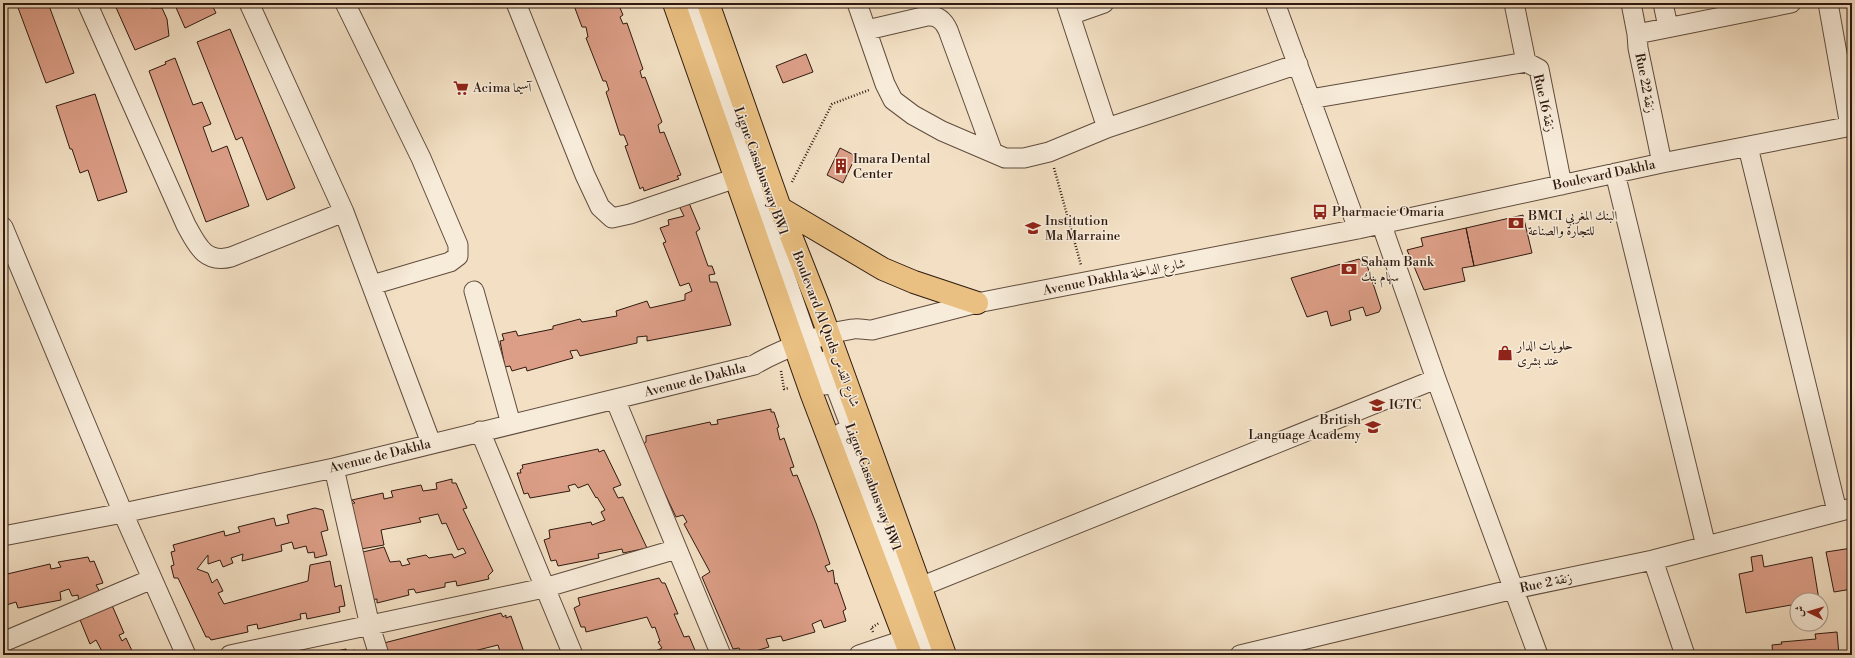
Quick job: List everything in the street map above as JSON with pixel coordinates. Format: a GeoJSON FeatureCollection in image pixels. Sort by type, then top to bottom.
{"type":"FeatureCollection","features":[{"type":"Feature","properties":{"kind":"main road","name":"Boulevard Al Quds شارع القدس"},"geometry":{"type":"LineString","coordinates":[[674,3],[736,178],[816,347],[920,587],[945,655]]}},
{"type":"Feature","properties":{"kind":"main road","name":"Boulevard Al Quds شارع القدس"},"geometry":{"type":"LineString","coordinates":[[708,3],[780,208],[816,347],[907,647]]}},
{"type":"Feature","properties":{"kind":"main road"},"geometry":{"type":"LineString","coordinates":[[780,208],[883,269],[914,282],[977,303]]}},
{"type":"Feature","properties":{"kind":"street"},"geometry":{"type":"LineString","coordinates":[[87,3],[186,225],[197,243],[210,257],[223,259],[231,257],[344,212]]}},
{"type":"Feature","properties":{"kind":"street"},"geometry":{"type":"LineString","coordinates":[[249,3],[344,212],[431,443]]}},
{"type":"Feature","properties":{"kind":"street"},"geometry":{"type":"LineString","coordinates":[[345,3],[421,158],[458,245],[458,256],[450,262],[372,285]]}},
{"type":"Feature","properties":{"kind":"street"},"geometry":{"type":"LineString","coordinates":[[516,3],[585,175],[600,207],[607,215],[612,218],[630,214],[736,178]]}},
{"type":"Feature","properties":{"kind":"street","name":"Ligne Casabusway BW1"},"geometry":{"type":"LineString","coordinates":[[691,3],[816,347],[836,388],[936,655]]}},
{"type":"Feature","properties":{"kind":"street","name":"Ligne Casabusway BW1"},"geometry":{"type":"LineString","coordinates":[[699,3],[816,347],[843,439],[927,655]]}},
{"type":"Feature","properties":{"kind":"street"},"geometry":{"type":"LineString","coordinates":[[857,3],[885,84],[893,100],[913,115],[942,131],[993,153],[1015,159],[1049,152],[1107,128],[1298,64]]}},
{"type":"Feature","properties":{"kind":"street"},"geometry":{"type":"LineString","coordinates":[[1104,3],[1068,9],[1107,128]]}},
{"type":"Feature","properties":{"kind":"street"},"geometry":{"type":"LineString","coordinates":[[1275,3],[1358,229]]}},
{"type":"Feature","properties":{"kind":"street","name":"Rue 16 زنقة"},"geometry":{"type":"LineString","coordinates":[[1514,3],[1526,62],[1539,69],[1562,185]]}},
{"type":"Feature","properties":{"kind":"street","name":"Rue 22 زنقة"},"geometry":{"type":"LineString","coordinates":[[1631,3],[1638,48],[1662,163]]}},
{"type":"Feature","properties":{"kind":"street"},"geometry":{"type":"LineString","coordinates":[[1663,3],[1668,27]]}},
{"type":"Feature","properties":{"kind":"street"},"geometry":{"type":"LineString","coordinates":[[1637,34],[1791,3]]}},
{"type":"Feature","properties":{"kind":"street"},"geometry":{"type":"LineString","coordinates":[[1828,3],[1851,126]]}},
{"type":"Feature","properties":{"kind":"street"},"geometry":{"type":"LineString","coordinates":[[867,30],[927,16],[936,16],[943,21],[948,30],[993,153]]}},
{"type":"Feature","properties":{"kind":"street"},"geometry":{"type":"LineString","coordinates":[[1310,99],[1526,62]]}},
{"type":"Feature","properties":{"kind":"street","name":"Boulevard Dakhla"},"geometry":{"type":"LineString","coordinates":[[1358,229],[1662,163],[1851,126]]}},
{"type":"Feature","properties":{"kind":"street"},"geometry":{"type":"LineString","coordinates":[[1748,146],[1844,510]]}},
{"type":"Feature","properties":{"kind":"street"},"geometry":{"type":"LineString","coordinates":[[1616,173],[1706,546]]}},
{"type":"Feature","properties":{"kind":"street"},"geometry":{"type":"LineString","coordinates":[[1382,223],[1436,379],[1538,655]]}},
{"type":"Feature","properties":{"kind":"street"},"geometry":{"type":"LineString","coordinates":[[3,227],[123,513],[186,655]]}},
{"type":"Feature","properties":{"kind":"street","name":"Avenue Dakhla شارع الداخلة"},"geometry":{"type":"LineString","coordinates":[[816,347],[858,339],[872,330],[977,303],[1358,229]]}},
{"type":"Feature","properties":{"kind":"street"},"geometry":{"type":"LineString","coordinates":[[474,291],[511,424]]}},
{"type":"Feature","properties":{"kind":"street","name":"Avenue de Dakhla"},"geometry":{"type":"LineString","coordinates":[[3,536],[123,513],[334,468],[754,365],[767,367],[816,347]]}},
{"type":"Feature","properties":{"kind":"street"},"geometry":{"type":"LineString","coordinates":[[920,587],[1436,379]]}},
{"type":"Feature","properties":{"kind":"street"},"geometry":{"type":"LineString","coordinates":[[615,399],[721,655]]}},
{"type":"Feature","properties":{"kind":"street"},"geometry":{"type":"LineString","coordinates":[[480,431],[573,655]]}},
{"type":"Feature","properties":{"kind":"street"},"geometry":{"type":"LineString","coordinates":[[334,468],[370,626],[379,655]]}},
{"type":"Feature","properties":{"kind":"street","name":"Rue 2 زنقة"},"geometry":{"type":"LineString","coordinates":[[1240,655],[1514,589],[1652,560],[1844,510]]}},
{"type":"Feature","properties":{"kind":"street"},"geometry":{"type":"LineString","coordinates":[[230,655],[544,588],[677,549]]}},
{"type":"Feature","properties":{"kind":"street"},"geometry":{"type":"LineString","coordinates":[[1652,560],[1685,655]]}},
{"type":"Feature","properties":{"kind":"street"},"geometry":{"type":"LineString","coordinates":[[3,642],[152,579]]}},
{"type":"Feature","properties":{"kind":"street"},"geometry":{"type":"LineString","coordinates":[[859,655],[907,647]]}},
{"type":"Feature","properties":{"kind":"path"},"geometry":{"type":"LineString","coordinates":[[780,208],[832,104],[885,84]]}},
{"type":"Feature","properties":{"kind":"path"},"geometry":{"type":"LineString","coordinates":[[1049,152],[1086,283]]}},
{"type":"Feature","properties":{"kind":"building"},"geometry":{"type":"Polygon","coordinates":[[[13,3],[48,3],[74,73],[46,83],[17,5],[14,6],[13,3]]]}},
{"type":"Feature","properties":{"kind":"building"},"geometry":{"type":"Polygon","coordinates":[[[114,3],[149,3],[151,8],[162,8],[167,19],[169,36],[135,50],[114,3]]]}},
{"type":"Feature","properties":{"kind":"building"},"geometry":{"type":"Polygon","coordinates":[[[174,3],[211,3],[216,13],[185,28],[174,3]]]}},
{"type":"Feature","properties":{"kind":"building"},"geometry":{"type":"Polygon","coordinates":[[[573,3],[618,3],[623,15],[620,17],[623,24],[627,23],[643,69],[640,71],[642,78],[645,77],[662,122],[658,125],[660,133],[664,132],[681,175],[677,176],[679,179],[644,191],[643,187],[640,189],[625,146],[628,145],[624,135],[620,135],[606,92],[609,90],[606,81],[603,81],[586,38],[588,37],[586,27],[582,27],[573,3]]]}},
{"type":"Feature","properties":{"kind":"building"},"geometry":{"type":"Polygon","coordinates":[[[230,29],[295,188],[267,200],[242,137],[236,140],[197,42],[230,29]]]}},
{"type":"Feature","properties":{"kind":"building"},"geometry":{"type":"Polygon","coordinates":[[[806,54],[813,72],[783,83],[776,66],[806,54]]]}},
{"type":"Feature","properties":{"kind":"building"},"geometry":{"type":"Polygon","coordinates":[[[175,58],[193,105],[202,102],[211,124],[203,127],[212,152],[227,146],[249,206],[206,222],[149,71],[166,64],[165,62],[175,58]]]}},
{"type":"Feature","properties":{"kind":"building"},"geometry":{"type":"Polygon","coordinates":[[[95,94],[127,192],[98,201],[88,170],[80,173],[72,149],[70,149],[56,106],[95,94]]]}},
{"type":"Feature","properties":{"kind":"building","name":"Imara Dental Center"},"geometry":{"type":"Polygon","coordinates":[[[840,148],[856,156],[843,183],[827,175],[840,148]]]}},
{"type":"Feature","properties":{"kind":"building"},"geometry":{"type":"Polygon","coordinates":[[[689,203],[700,229],[696,232],[708,266],[712,266],[715,274],[709,275],[710,282],[717,282],[731,325],[647,341],[647,336],[637,337],[637,343],[580,356],[577,350],[570,351],[573,358],[527,371],[526,367],[512,371],[510,366],[505,367],[500,341],[504,340],[502,334],[516,331],[518,336],[553,329],[553,326],[580,319],[582,322],[617,316],[616,311],[647,301],[650,308],[685,300],[685,294],[692,291],[689,283],[680,286],[663,243],[666,242],[660,228],[669,225],[668,220],[684,216],[679,206],[689,203]]]}},
{"type":"Feature","properties":{"kind":"building"},"geometry":{"type":"Polygon","coordinates":[[[1523,215],[1532,253],[1474,266],[1466,228],[1523,215]]]}},
{"type":"Feature","properties":{"kind":"building"},"geometry":{"type":"Polygon","coordinates":[[[1466,228],[1474,266],[1462,268],[1465,281],[1424,290],[1407,250],[1423,246],[1421,238],[1466,228]]]}},
{"type":"Feature","properties":{"kind":"building"},"geometry":{"type":"Polygon","coordinates":[[[1359,259],[1367,265],[1381,308],[1379,312],[1366,316],[1363,307],[1349,311],[1351,320],[1331,326],[1327,311],[1307,317],[1291,278],[1359,259]]]}},
{"type":"Feature","properties":{"kind":"building"},"geometry":{"type":"Polygon","coordinates":[[[771,409],[771,412],[774,412],[779,427],[777,428],[780,440],[784,438],[794,467],[790,468],[793,476],[797,475],[816,523],[830,564],[825,566],[828,572],[833,570],[835,584],[837,583],[846,609],[843,611],[846,621],[824,628],[821,620],[812,624],[815,632],[783,641],[781,636],[766,639],[769,647],[742,655],[739,648],[733,649],[702,577],[710,572],[684,524],[687,522],[683,515],[676,517],[642,445],[646,442],[646,436],[710,422],[711,425],[718,424],[717,420],[771,409]]]}},
{"type":"Feature","properties":{"kind":"building"},"geometry":{"type":"Polygon","coordinates":[[[598,449],[599,452],[604,450],[621,485],[613,488],[618,498],[623,497],[647,548],[623,553],[622,549],[598,554],[599,558],[558,566],[556,560],[551,561],[544,540],[550,538],[549,530],[591,522],[592,525],[605,520],[601,512],[605,510],[588,484],[578,488],[575,484],[568,486],[570,491],[530,498],[528,493],[524,494],[517,473],[521,473],[520,470],[523,468],[522,465],[598,449]]]}},
{"type":"Feature","properties":{"kind":"building"},"geometry":{"type":"Polygon","coordinates":[[[452,479],[452,483],[456,483],[467,508],[463,509],[493,571],[488,576],[489,579],[457,586],[456,581],[445,583],[445,587],[416,593],[414,589],[408,590],[409,595],[377,603],[377,599],[369,600],[363,552],[384,547],[390,562],[400,561],[402,566],[410,564],[407,559],[426,555],[429,558],[452,554],[454,558],[466,553],[463,548],[458,550],[446,523],[442,524],[438,514],[419,518],[421,522],[381,530],[384,545],[361,549],[346,504],[355,503],[352,500],[383,493],[384,499],[393,497],[391,491],[421,485],[423,491],[437,489],[436,483],[452,479]]]}},
{"type":"Feature","properties":{"kind":"building"},"geometry":{"type":"Polygon","coordinates":[[[315,508],[323,510],[328,530],[321,532],[327,555],[315,558],[314,552],[308,553],[306,546],[294,549],[292,542],[281,545],[282,551],[242,561],[243,554],[231,558],[233,563],[223,567],[220,560],[208,564],[208,555],[197,569],[208,573],[212,583],[217,579],[223,591],[218,593],[224,604],[308,581],[310,565],[330,561],[335,587],[341,585],[345,606],[339,607],[340,612],[307,619],[306,613],[300,614],[301,619],[258,629],[257,624],[247,626],[248,632],[211,640],[209,637],[206,637],[178,578],[174,578],[171,566],[174,565],[171,552],[175,551],[173,545],[224,531],[225,536],[240,532],[238,527],[274,518],[276,526],[289,523],[287,515],[315,508]]]}},
{"type":"Feature","properties":{"kind":"building"},"geometry":{"type":"Polygon","coordinates":[[[1852,548],[1852,589],[1834,592],[1826,552],[1852,548]]]}},
{"type":"Feature","properties":{"kind":"building"},"geometry":{"type":"Polygon","coordinates":[[[1762,555],[1764,567],[1812,557],[1818,592],[1789,592],[1789,605],[1746,613],[1739,574],[1753,571],[1751,557],[1762,555]]]}},
{"type":"Feature","properties":{"kind":"building"},"geometry":{"type":"Polygon","coordinates":[[[88,557],[90,562],[94,561],[103,583],[96,585],[100,592],[105,589],[124,633],[119,635],[122,641],[126,638],[134,655],[104,655],[96,640],[90,644],[73,603],[79,603],[78,595],[72,596],[69,589],[60,592],[61,600],[18,608],[16,602],[3,606],[3,575],[50,564],[51,569],[61,567],[58,562],[88,557]]]}},
{"type":"Feature","properties":{"kind":"building"},"geometry":{"type":"Polygon","coordinates":[[[659,578],[662,583],[665,583],[678,614],[674,614],[684,637],[689,636],[697,655],[656,655],[656,651],[662,648],[658,642],[660,641],[655,627],[652,628],[647,617],[586,632],[585,627],[581,627],[574,608],[580,605],[578,598],[659,578]]]}},
{"type":"Feature","properties":{"kind":"building"},"geometry":{"type":"Polygon","coordinates":[[[3,612],[9,633],[3,634],[3,612]]]}},
{"type":"Feature","properties":{"kind":"building"},"geometry":{"type":"Polygon","coordinates":[[[501,613],[503,617],[506,615],[506,618],[511,616],[525,655],[501,655],[498,645],[474,651],[474,654],[469,655],[382,655],[380,644],[501,613]]]}},
{"type":"Feature","properties":{"kind":"building"},"geometry":{"type":"Polygon","coordinates":[[[1837,632],[1839,655],[1773,655],[1772,645],[1782,644],[1781,642],[1816,639],[1815,634],[1837,632]]]}},
{"type":"Feature","properties":{"kind":"building"},"geometry":{"type":"Polygon","coordinates":[[[346,649],[348,652],[355,650],[356,655],[319,655],[346,649]]]}},
{"type":"Feature","properties":{"kind":"place","name":"Acima آسيما"},"geometry":{"type":"Point","coordinates":[461,88]}},
{"type":"Feature","properties":{"kind":"place","name":"Imara Dental Center"},"geometry":{"type":"Point","coordinates":[841,166]}},
{"type":"Feature","properties":{"kind":"place","name":"Pharmacie Omaria"},"geometry":{"type":"Point","coordinates":[1320,212]}},
{"type":"Feature","properties":{"kind":"place","name":"BMCI البنك المغربي للتجارة والصناعة"},"geometry":{"type":"Point","coordinates":[1516,223]}},
{"type":"Feature","properties":{"kind":"place","name":"Institution Ma Marraine"},"geometry":{"type":"Point","coordinates":[1033,228]}},
{"type":"Feature","properties":{"kind":"place","name":"Saham Bank سهام بنك"},"geometry":{"type":"Point","coordinates":[1349,269]}},
{"type":"Feature","properties":{"kind":"place","name":"حلويات الدار عند بشرى"},"geometry":{"type":"Point","coordinates":[1505,353]}},
{"type":"Feature","properties":{"kind":"place","name":"IGTC"},"geometry":{"type":"Point","coordinates":[1377,405]}},
{"type":"Feature","properties":{"kind":"place","name":"British Language Academy"},"geometry":{"type":"Point","coordinates":[1373,427]}}]}
